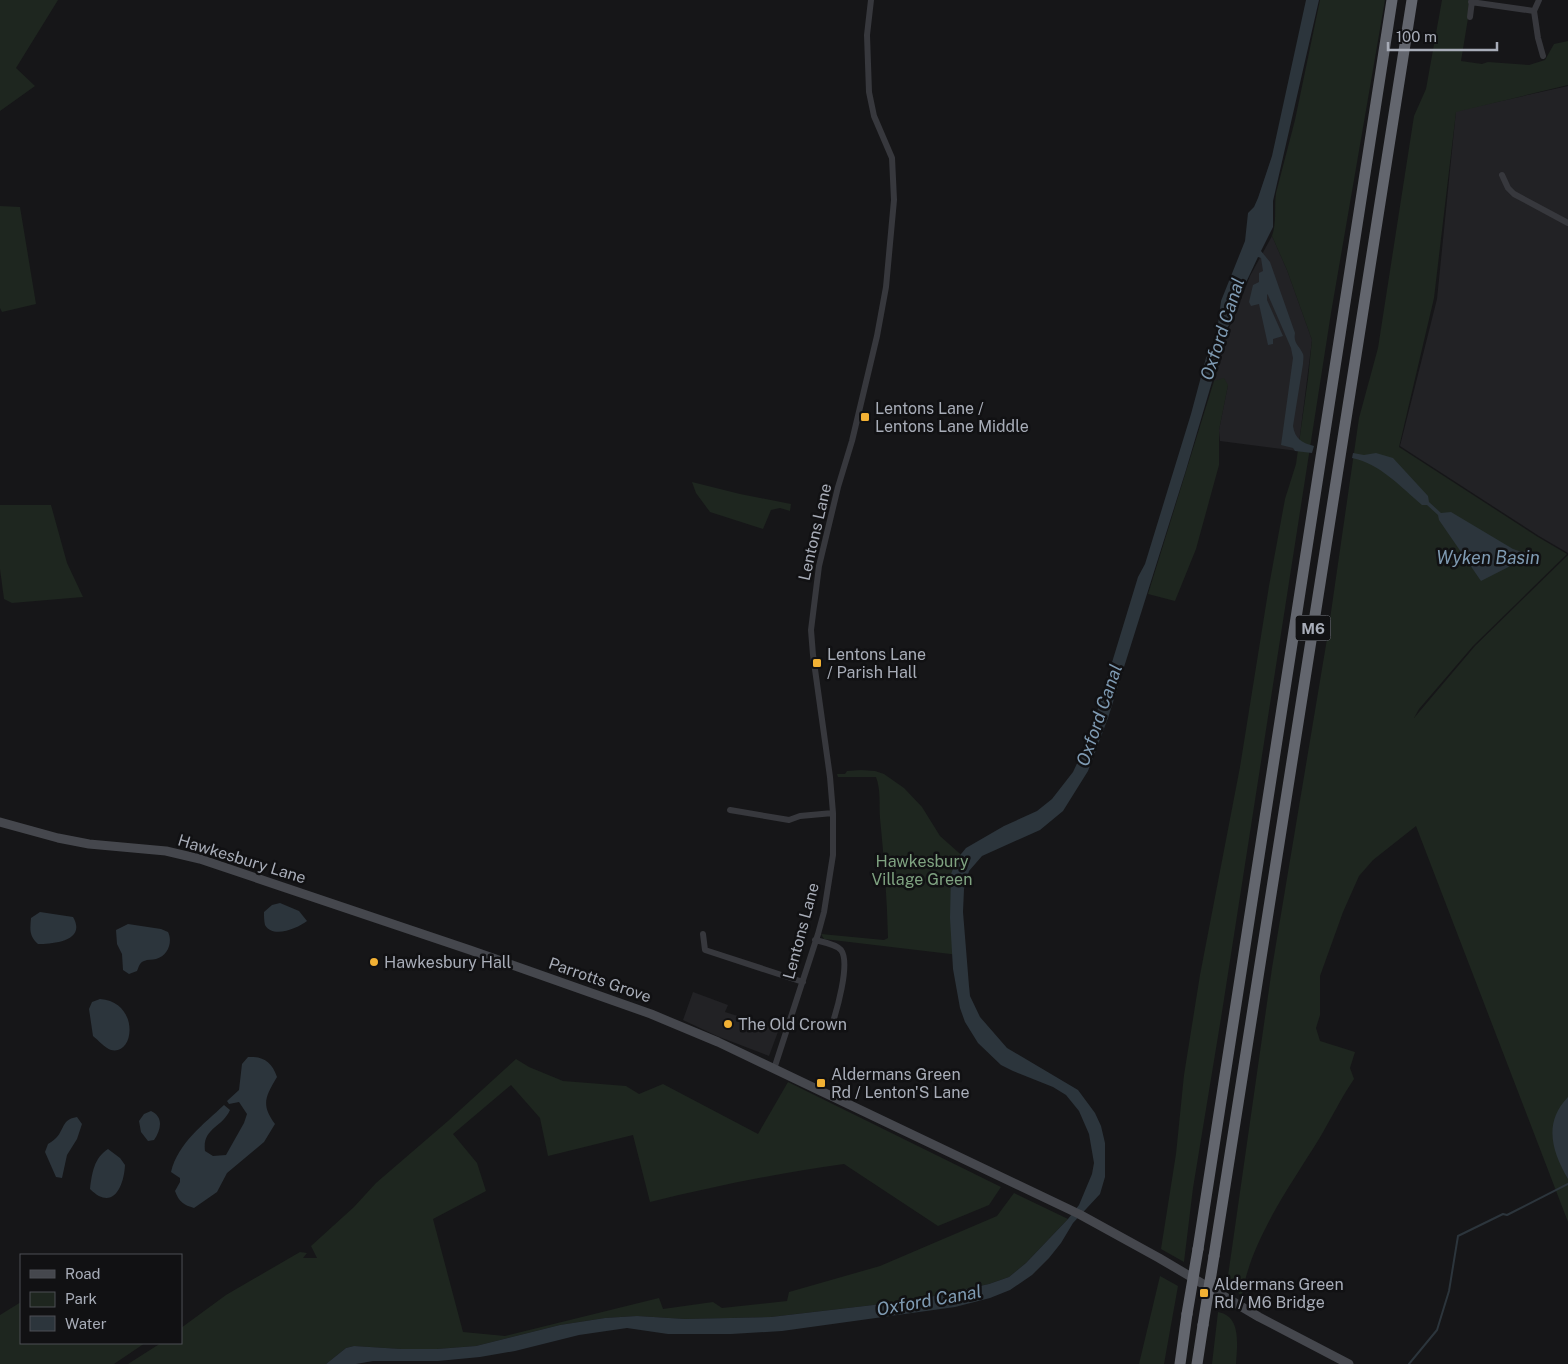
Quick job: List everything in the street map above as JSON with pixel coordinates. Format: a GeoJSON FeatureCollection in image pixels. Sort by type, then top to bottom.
{"type":"FeatureCollection","features":[{"type":"Feature","properties":{"kind":"highway","name":"M6"},"geometry":{"type":"LineString","coordinates":[[1180,1364],[1392,0]]}},
{"type":"Feature","properties":{"kind":"highway","name":"M6"},"geometry":{"type":"LineString","coordinates":[[1197,1364],[1412,0]]}},
{"type":"Feature","properties":{"kind":"main road","name":"Hawkesbury Lane"},"geometry":{"type":"LineString","coordinates":[[0,822],[58,838],[89,844],[166,850],[200,858],[470,950]]}},
{"type":"Feature","properties":{"kind":"main road","name":"Parrotts Grove"},"geometry":{"type":"LineString","coordinates":[[470,950],[651,1014],[718,1042],[1033,1191],[1159,1258],[1336,1361],[1349,1364]]}},
{"type":"Feature","properties":{"kind":"street","name":"Lentons Lane"},"geometry":{"type":"LineString","coordinates":[[774,1069],[824,912],[833,855],[833,814],[829,767],[811,630],[819,566],[881,316],[886,287],[894,200],[892,158],[874,116],[869,92],[868,35],[871,0]]}},
{"type":"Feature","properties":{"kind":"street"},"geometry":{"type":"LineString","coordinates":[[1539,0],[1534,11],[1543,56]]}},
{"type":"Feature","properties":{"kind":"street"},"geometry":{"type":"LineString","coordinates":[[1470,17],[1472,1],[1534,11]]}},
{"type":"Feature","properties":{"kind":"street"},"geometry":{"type":"LineString","coordinates":[[1502,175],[1508,188],[1514,194],[1568,223]]}},
{"type":"Feature","properties":{"kind":"street"},"geometry":{"type":"LineString","coordinates":[[733,809],[788,820],[800,816],[833,814]]}},
{"type":"Feature","properties":{"kind":"street"},"geometry":{"type":"LineString","coordinates":[[703,934],[705,950],[803,982]]}},
{"type":"Feature","properties":{"kind":"street"},"geometry":{"type":"LineString","coordinates":[[816,940],[827,942],[840,949],[844,957],[842,993],[831,1028]]}},
{"type":"Feature","properties":{"kind":"shaded area"},"geometry":{"type":"Polygon","coordinates":[[[1568,86],[1568,553],[1400,446],[1437,299],[1456,111],[1568,86]]]}},
{"type":"Feature","properties":{"kind":"shaded area"},"geometry":{"type":"Polygon","coordinates":[[[1272,236],[1287,270],[1312,340],[1298,451],[1220,441],[1219,430],[1228,385],[1214,381],[1222,347],[1221,343],[1234,318],[1250,276],[1272,236]]]}},
{"type":"Feature","properties":{"kind":"shaded area","name":"The Old Crown"},"geometry":{"type":"Polygon","coordinates":[[[693,992],[728,1005],[725,1012],[779,1029],[769,1056],[717,1036],[683,1020],[693,992]]]}},
{"type":"Feature","properties":{"kind":"green space"},"geometry":{"type":"Polygon","coordinates":[[[0,0],[58,0],[16,68],[35,86],[0,111],[0,0]]]}},
{"type":"Feature","properties":{"kind":"green space"},"geometry":{"type":"Polygon","coordinates":[[[1320,0],[1385,0],[1331,313],[1193,1188],[1184,1262],[1161,1249],[1176,1154],[1184,1075],[1200,975],[1240,767],[1269,586],[1285,499],[1296,464],[1308,379],[1312,340],[1287,270],[1272,236],[1276,193],[1295,120],[1320,0]]]}},
{"type":"Feature","properties":{"kind":"green space"},"geometry":{"type":"Polygon","coordinates":[[[1442,0],[1471,0],[1461,61],[1482,64],[1488,62],[1529,65],[1545,60],[1554,44],[1568,41],[1568,85],[1456,112],[1434,298],[1399,447],[1567,554],[1473,646],[1419,709],[1414,718],[1475,646],[1568,555],[1568,1222],[1416,826],[1373,860],[1359,876],[1343,912],[1320,976],[1320,1015],[1316,1028],[1320,1041],[1355,1052],[1350,1068],[1354,1079],[1262,1235],[1246,1275],[1242,1296],[1227,1283],[1272,968],[1328,633],[1359,418],[1378,348],[1414,116],[1426,89],[1442,0]]]}},
{"type":"Feature","properties":{"kind":"green space"},"geometry":{"type":"Polygon","coordinates":[[[0,206],[20,207],[36,304],[2,312],[0,308],[0,206]]]}},
{"type":"Feature","properties":{"kind":"green space"},"geometry":{"type":"Polygon","coordinates":[[[1224,378],[1228,385],[1219,430],[1219,465],[1196,549],[1175,601],[1148,594],[1214,381],[1224,378]]]}},
{"type":"Feature","properties":{"kind":"green space"},"geometry":{"type":"Polygon","coordinates":[[[692,482],[791,504],[790,511],[780,508],[771,510],[763,529],[710,512],[696,493],[692,482]]]}},
{"type":"Feature","properties":{"kind":"green space"},"geometry":{"type":"Polygon","coordinates":[[[0,505],[51,505],[67,563],[83,597],[12,603],[4,599],[0,569],[0,505]]]}},
{"type":"Feature","properties":{"kind":"green space","name":"Hawkesbury Village Green"},"geometry":{"type":"Polygon","coordinates":[[[861,770],[884,774],[904,788],[922,807],[940,836],[967,860],[964,864],[959,955],[824,939],[821,934],[884,940],[888,938],[878,782],[876,777],[838,777],[837,774],[861,770]]]}},
{"type":"Feature","properties":{"kind":"green space"},"geometry":{"type":"Polygon","coordinates":[[[516,1059],[529,1067],[563,1081],[626,1086],[639,1094],[663,1084],[758,1134],[788,1082],[1001,1187],[989,1205],[938,1226],[844,1164],[747,1180],[650,1202],[633,1135],[548,1156],[540,1118],[511,1085],[453,1134],[477,1163],[486,1191],[433,1219],[463,1332],[505,1336],[659,1298],[663,1309],[713,1302],[722,1308],[787,1301],[789,1292],[880,1266],[997,1216],[1014,1193],[1068,1219],[1026,1263],[1009,1277],[989,1284],[916,1300],[771,1317],[685,1319],[637,1316],[605,1318],[560,1325],[476,1346],[401,1349],[354,1346],[346,1348],[326,1364],[128,1364],[159,1344],[182,1344],[182,1327],[226,1295],[300,1252],[307,1253],[303,1258],[317,1258],[311,1246],[354,1207],[376,1183],[516,1059]]]}},
{"type":"Feature","properties":{"kind":"green space"},"geometry":{"type":"Polygon","coordinates":[[[1160,1276],[1178,1286],[1164,1364],[1139,1364],[1160,1276]]]}},
{"type":"Feature","properties":{"kind":"green space"},"geometry":{"type":"Polygon","coordinates":[[[20,1303],[20,1344],[144,1344],[114,1364],[0,1364],[0,1315],[20,1303]]]}},
{"type":"Feature","properties":{"kind":"green space"},"geometry":{"type":"Polygon","coordinates":[[[1218,1312],[1226,1315],[1235,1325],[1237,1341],[1236,1364],[1212,1364],[1218,1312]]]}},
{"type":"Feature","properties":{"kind":"water","name":"Oxford Canal"},"geometry":{"type":"Polygon","coordinates":[[[1306,0],[1319,0],[1273,201],[1273,227],[1261,251],[1270,262],[1295,333],[1296,342],[1303,354],[1293,426],[1295,434],[1300,440],[1314,446],[1312,453],[1295,451],[1293,448],[1281,445],[1293,358],[1291,348],[1268,295],[1267,300],[1283,336],[1273,339],[1273,344],[1268,345],[1259,304],[1251,306],[1249,302],[1253,285],[1259,282],[1259,273],[1263,271],[1261,258],[1258,257],[1229,325],[1222,335],[1217,365],[1186,470],[1108,718],[1088,771],[1063,811],[1040,830],[982,856],[969,871],[964,889],[963,912],[970,996],[980,1017],[1007,1048],[1078,1090],[1095,1113],[1101,1126],[1105,1143],[1105,1177],[1100,1194],[1073,1223],[1049,1258],[1032,1275],[1010,1290],[990,1298],[955,1307],[782,1331],[731,1334],[668,1334],[627,1328],[579,1335],[515,1351],[480,1357],[438,1361],[373,1361],[356,1364],[326,1364],[346,1348],[354,1346],[437,1349],[476,1346],[560,1325],[605,1318],[637,1316],[685,1319],[771,1317],[916,1300],[989,1284],[1009,1277],[1026,1263],[1079,1205],[1092,1174],[1094,1163],[1089,1134],[1079,1111],[1066,1095],[1053,1087],[1001,1065],[978,1043],[965,1022],[960,1008],[953,969],[950,918],[951,874],[957,859],[966,848],[1004,826],[1037,811],[1052,799],[1073,772],[1089,738],[1138,577],[1145,564],[1191,414],[1206,358],[1216,340],[1221,301],[1245,241],[1248,213],[1254,207],[1258,198],[1272,156],[1306,0]]]}},
{"type":"Feature","properties":{"kind":"water","name":"Wyken Basin"},"geometry":{"type":"Polygon","coordinates":[[[1353,453],[1364,455],[1376,453],[1393,458],[1428,496],[1429,502],[1441,513],[1451,512],[1513,549],[1522,552],[1528,551],[1530,556],[1481,581],[1439,520],[1438,515],[1427,505],[1422,505],[1380,470],[1352,458],[1353,453]]]}},
{"type":"Feature","properties":{"kind":"water"},"geometry":{"type":"Polygon","coordinates":[[[280,903],[299,911],[307,921],[298,927],[286,931],[279,932],[269,929],[265,925],[264,912],[272,905],[280,903]]]}},
{"type":"Feature","properties":{"kind":"water"},"geometry":{"type":"Polygon","coordinates":[[[40,912],[73,917],[76,931],[66,940],[38,944],[32,935],[30,926],[31,918],[40,912]]]}},
{"type":"Feature","properties":{"kind":"water"},"geometry":{"type":"Polygon","coordinates":[[[128,924],[161,929],[168,932],[170,940],[164,955],[142,962],[137,971],[129,974],[123,970],[122,954],[117,944],[116,930],[128,924]]]}},
{"type":"Feature","properties":{"kind":"water"},"geometry":{"type":"Polygon","coordinates":[[[100,999],[113,1002],[122,1009],[127,1018],[130,1028],[129,1037],[125,1045],[119,1050],[109,1049],[93,1036],[89,1009],[92,1002],[100,999]]]}},
{"type":"Feature","properties":{"kind":"water"},"geometry":{"type":"Polygon","coordinates":[[[248,1057],[266,1061],[275,1072],[277,1077],[267,1096],[266,1106],[275,1124],[264,1142],[227,1173],[217,1192],[194,1208],[190,1207],[180,1200],[175,1191],[180,1178],[171,1172],[174,1162],[179,1152],[200,1127],[224,1105],[230,1110],[227,1116],[209,1133],[205,1143],[205,1151],[213,1156],[226,1155],[247,1114],[239,1102],[229,1104],[227,1101],[239,1090],[242,1064],[248,1057]]]}},
{"type":"Feature","properties":{"kind":"water"},"geometry":{"type":"Polygon","coordinates":[[[1568,1097],[1568,1179],[1554,1148],[1553,1127],[1560,1107],[1568,1097]]]}},
{"type":"Feature","properties":{"kind":"water"},"geometry":{"type":"Polygon","coordinates":[[[151,1111],[160,1120],[160,1128],[154,1140],[148,1141],[141,1132],[139,1121],[144,1114],[151,1111]]]}},
{"type":"Feature","properties":{"kind":"water"},"geometry":{"type":"Polygon","coordinates":[[[77,1117],[82,1124],[77,1139],[67,1155],[62,1178],[56,1177],[45,1152],[48,1144],[58,1136],[64,1124],[77,1117]]]}},
{"type":"Feature","properties":{"kind":"water"},"geometry":{"type":"Polygon","coordinates":[[[108,1149],[120,1158],[125,1165],[120,1188],[116,1194],[105,1198],[90,1189],[97,1161],[108,1149]]]}},
{"type":"Feature","properties":{"kind":"waterway"},"geometry":{"type":"LineString","coordinates":[[1409,1364],[1437,1330],[1449,1291],[1458,1236],[1503,1214],[1507,1215],[1568,1184]]}},
{"type":"Feature","properties":{"kind":"place","name":"Lentons Lane / Lentons Lane Middle"},"geometry":{"type":"Point","coordinates":[865,417]}},
{"type":"Feature","properties":{"kind":"place","name":"Lentons Lane / Parish Hall"},"geometry":{"type":"Point","coordinates":[817,663]}},
{"type":"Feature","properties":{"kind":"place","name":"Hawkesbury Hall"},"geometry":{"type":"Point","coordinates":[374,962]}},
{"type":"Feature","properties":{"kind":"place","name":"The Old Crown"},"geometry":{"type":"Point","coordinates":[728,1024]}},
{"type":"Feature","properties":{"kind":"place","name":"Aldermans Green Rd / Lenton'S Lane"},"geometry":{"type":"Point","coordinates":[821,1083]}},
{"type":"Feature","properties":{"kind":"place","name":"Aldermans Green Rd / M6 Bridge"},"geometry":{"type":"Point","coordinates":[1204,1293]}}]}
